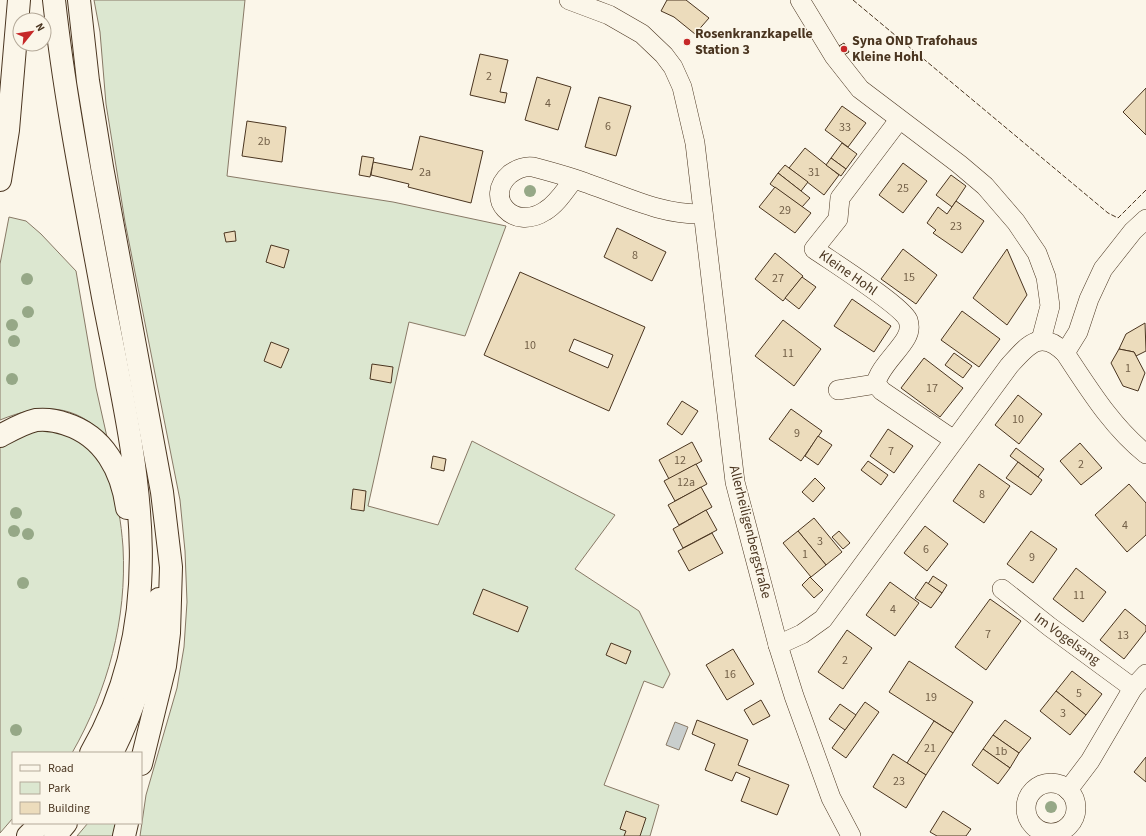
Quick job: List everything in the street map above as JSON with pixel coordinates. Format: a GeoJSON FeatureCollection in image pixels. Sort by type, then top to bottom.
{"type":"FeatureCollection","features":[{"type":"Feature","properties":{"kind":"highway"},"geometry":{"type":"LineString","coordinates":[[0,180],[8,130],[13,83],[19,0]]}},
{"type":"Feature","properties":{"kind":"highway"},"geometry":{"type":"LineString","coordinates":[[54,0],[83,190],[131,440],[137,489],[142,565],[140,603],[132,650],[121,686],[107,721],[92,752]]}},
{"type":"Feature","properties":{"kind":"highway"},"geometry":{"type":"LineString","coordinates":[[79,0],[88,81],[120,270],[162,492],[171,567],[169,633],[158,698],[142,760]]}},
{"type":"Feature","properties":{"kind":"highway"},"geometry":{"type":"LineString","coordinates":[[0,436],[16,427],[37,420],[58,421],[78,427],[96,440],[111,457],[121,481],[130,534],[132,650]]}},
{"type":"Feature","properties":{"kind":"highway"},"geometry":{"type":"LineString","coordinates":[[112,752],[139,687],[149,654],[157,614],[162,567],[162,492]]}},
{"type":"Feature","properties":{"kind":"highway"},"geometry":{"type":"LineString","coordinates":[[28,836],[40,824]]}},
{"type":"Feature","properties":{"kind":"highway"},"geometry":{"type":"LineString","coordinates":[[55,836],[65,824]]}},
{"type":"Feature","properties":{"kind":"highway"},"geometry":{"type":"LineString","coordinates":[[124,836],[127,824]]}},
{"type":"Feature","properties":{"kind":"street","name":"Allerheiligenbergstraße"},"geometry":{"type":"LineString","coordinates":[[569,0],[609,16],[642,34],[654,43],[673,68],[682,88],[693,132],[735,482],[778,645],[794,696],[832,798],[851,836]]}},
{"type":"Feature","properties":{"kind":"street"},"geometry":{"type":"LineString","coordinates":[[800,0],[846,74],[860,89],[959,164],[985,186],[1016,222],[1031,244],[1046,274],[1049,294],[1049,309],[1041,340]]}},
{"type":"Feature","properties":{"kind":"street","name":"Kleine Hohl"},"geometry":{"type":"LineString","coordinates":[[876,384],[878,376],[906,338],[909,329],[908,320],[888,301],[814,250],[838,219],[840,198],[899,120]]}},
{"type":"Feature","properties":{"kind":"street"},"geometry":{"type":"LineString","coordinates":[[574,179],[662,210],[687,214],[703,214]]}},
{"type":"Feature","properties":{"kind":"street"},"geometry":{"type":"LineString","coordinates":[[1065,353],[1078,332],[1089,299],[1106,265],[1133,231],[1146,219]]}},
{"type":"Feature","properties":{"kind":"street"},"geometry":{"type":"LineString","coordinates":[[778,645],[802,634],[823,619],[1008,366],[1028,345],[1041,340],[1053,343],[1065,353],[1101,408],[1135,445],[1146,454]]}},
{"type":"Feature","properties":{"kind":"street"},"geometry":{"type":"LineString","coordinates":[[838,390],[876,384],[882,391],[954,440]]}},
{"type":"Feature","properties":{"kind":"street","name":"Im Vogelsang"},"geometry":{"type":"LineString","coordinates":[[1002,589],[1050,627],[1133,688]]}},
{"type":"Feature","properties":{"kind":"street"},"geometry":{"type":"LineString","coordinates":[[1068,790],[1090,761],[1133,688],[1146,674]]}},
{"type":"Feature","properties":{"kind":"green space"},"geometry":{"type":"Polygon","coordinates":[[[94,0],[245,0],[227,176],[393,202],[506,226],[465,336],[409,322],[368,506],[438,525],[472,441],[615,515],[575,569],[639,611],[670,674],[663,688],[644,681],[604,785],[659,805],[650,836],[140,836],[146,795],[177,688],[184,647],[187,602],[185,551],[180,500],[125,222],[106,104],[100,32],[94,0]]]}},
{"type":"Feature","properties":{"kind":"green space"},"geometry":{"type":"Polygon","coordinates":[[[9,217],[26,221],[41,234],[76,271],[96,388],[107,437],[95,426],[82,418],[70,412],[57,409],[30,411],[15,414],[0,420],[0,264],[9,217]]]}},
{"type":"Feature","properties":{"kind":"green space"},"geometry":{"type":"Polygon","coordinates":[[[41,427],[59,431],[96,451],[102,460],[117,502],[123,547],[123,574],[122,601],[112,653],[105,679],[85,729],[73,752],[12,752],[12,819],[0,833],[0,444],[41,427]]]}},
{"type":"Feature","properties":{"kind":"green space"},"geometry":{"type":"Polygon","coordinates":[[[87,824],[118,824],[116,836],[77,836],[87,824]]]}},
{"type":"Feature","properties":{"kind":"shaded area"},"geometry":{"type":"Polygon","coordinates":[[[675,722],[688,727],[679,750],[666,745],[675,722]]]}},
{"type":"Feature","properties":{"kind":"building"},"geometry":{"type":"Polygon","coordinates":[[[667,0],[686,0],[709,18],[695,34],[674,17],[661,11],[667,0]]]}},
{"type":"Feature","properties":{"kind":"building","name":"Syna OND Trafohaus Kleine Hohl"},"geometry":{"type":"Polygon","coordinates":[[[844,43],[849,52],[844,55],[839,46],[844,43]]]}},
{"type":"Feature","properties":{"kind":"building"},"geometry":{"type":"Polygon","coordinates":[[[480,54],[508,60],[500,92],[507,93],[505,103],[470,95],[480,54]]]}},
{"type":"Feature","properties":{"kind":"building"},"geometry":{"type":"Polygon","coordinates":[[[537,77],[571,87],[558,130],[525,120],[537,77]]]}},
{"type":"Feature","properties":{"kind":"building"},"geometry":{"type":"Polygon","coordinates":[[[1146,88],[1146,135],[1123,112],[1146,88]]]}},
{"type":"Feature","properties":{"kind":"building"},"geometry":{"type":"Polygon","coordinates":[[[599,97],[631,106],[616,156],[585,147],[599,97]]]}},
{"type":"Feature","properties":{"kind":"building"},"geometry":{"type":"Polygon","coordinates":[[[842,106],[866,123],[848,147],[825,130],[842,106]]]}},
{"type":"Feature","properties":{"kind":"building"},"geometry":{"type":"Polygon","coordinates":[[[247,121],[286,127],[282,162],[242,156],[247,121]]]}},
{"type":"Feature","properties":{"kind":"building"},"geometry":{"type":"Polygon","coordinates":[[[420,136],[483,151],[471,203],[408,187],[409,184],[371,175],[373,162],[412,170],[420,136]]]}},
{"type":"Feature","properties":{"kind":"building"},"geometry":{"type":"Polygon","coordinates":[[[842,143],[857,154],[846,169],[831,158],[842,143]]]}},
{"type":"Feature","properties":{"kind":"building"},"geometry":{"type":"Polygon","coordinates":[[[805,148],[839,175],[824,195],[789,168],[805,148]]]}},
{"type":"Feature","properties":{"kind":"building"},"geometry":{"type":"Polygon","coordinates":[[[362,156],[374,158],[370,177],[359,175],[362,156]]]}},
{"type":"Feature","properties":{"kind":"building"},"geometry":{"type":"Polygon","coordinates":[[[831,158],[846,169],[841,176],[826,165],[831,158]]]}},
{"type":"Feature","properties":{"kind":"building"},"geometry":{"type":"Polygon","coordinates":[[[903,163],[927,181],[903,213],[879,195],[903,163]]]}},
{"type":"Feature","properties":{"kind":"building"},"geometry":{"type":"Polygon","coordinates":[[[785,165],[808,182],[801,191],[778,173],[785,165]]]}},
{"type":"Feature","properties":{"kind":"building"},"geometry":{"type":"Polygon","coordinates":[[[778,173],[810,198],[802,207],[770,184],[778,173]]]}},
{"type":"Feature","properties":{"kind":"building"},"geometry":{"type":"Polygon","coordinates":[[[951,175],[966,186],[952,207],[936,195],[951,175]]]}},
{"type":"Feature","properties":{"kind":"building"},"geometry":{"type":"Polygon","coordinates":[[[775,187],[811,213],[795,233],[759,207],[775,187]]]}},
{"type":"Feature","properties":{"kind":"building"},"geometry":{"type":"Polygon","coordinates":[[[956,201],[984,221],[962,253],[933,233],[936,230],[927,223],[938,207],[947,214],[956,201]]]}},
{"type":"Feature","properties":{"kind":"building"},"geometry":{"type":"Polygon","coordinates":[[[617,228],[666,252],[652,281],[604,257],[617,228]]]}},
{"type":"Feature","properties":{"kind":"building"},"geometry":{"type":"Polygon","coordinates":[[[235,231],[236,241],[226,242],[224,233],[235,231]]]}},
{"type":"Feature","properties":{"kind":"building"},"geometry":{"type":"Polygon","coordinates":[[[271,245],[289,250],[284,268],[266,262],[271,245]]]}},
{"type":"Feature","properties":{"kind":"building"},"geometry":{"type":"Polygon","coordinates":[[[903,249],[937,275],[916,304],[881,279],[903,249]]]}},
{"type":"Feature","properties":{"kind":"building"},"geometry":{"type":"Polygon","coordinates":[[[1007,249],[1027,295],[1007,325],[973,298],[1007,249]]]}},
{"type":"Feature","properties":{"kind":"building"},"geometry":{"type":"Polygon","coordinates":[[[775,253],[803,276],[783,301],[755,279],[775,253]]]}},
{"type":"Feature","properties":{"kind":"building"},"geometry":{"type":"Polygon","coordinates":[[[520,272],[645,327],[609,411],[484,355],[520,272]],[[574,339],[569,351],[608,368],[613,355],[574,339]]]}},
{"type":"Feature","properties":{"kind":"building"},"geometry":{"type":"Polygon","coordinates":[[[802,277],[816,287],[799,309],[785,298],[802,277]]]}},
{"type":"Feature","properties":{"kind":"building"},"geometry":{"type":"Polygon","coordinates":[[[852,299],[891,326],[874,352],[834,326],[852,299]]]}},
{"type":"Feature","properties":{"kind":"building"},"geometry":{"type":"Polygon","coordinates":[[[962,311],[1000,339],[979,367],[941,340],[962,311]]]}},
{"type":"Feature","properties":{"kind":"building"},"geometry":{"type":"Polygon","coordinates":[[[783,320],[821,349],[794,386],[755,356],[783,320]]]}},
{"type":"Feature","properties":{"kind":"building"},"geometry":{"type":"Polygon","coordinates":[[[1145,323],[1146,351],[1136,356],[1134,352],[1119,349],[1126,334],[1145,323]]]}},
{"type":"Feature","properties":{"kind":"building"},"geometry":{"type":"Polygon","coordinates":[[[271,342],[289,349],[281,368],[264,361],[271,342]]]}},
{"type":"Feature","properties":{"kind":"building"},"geometry":{"type":"Polygon","coordinates":[[[1119,349],[1134,352],[1145,373],[1138,391],[1123,386],[1111,363],[1119,349]]]}},
{"type":"Feature","properties":{"kind":"building"},"geometry":{"type":"Polygon","coordinates":[[[954,353],[972,366],[963,378],[945,365],[954,353]]]}},
{"type":"Feature","properties":{"kind":"building"},"geometry":{"type":"Polygon","coordinates":[[[924,358],[963,388],[940,417],[901,388],[924,358]]]}},
{"type":"Feature","properties":{"kind":"building"},"geometry":{"type":"Polygon","coordinates":[[[372,364],[393,367],[391,383],[370,379],[372,364]]]}},
{"type":"Feature","properties":{"kind":"building"},"geometry":{"type":"Polygon","coordinates":[[[1018,395],[1042,414],[1019,444],[995,425],[1018,395]]]}},
{"type":"Feature","properties":{"kind":"building"},"geometry":{"type":"Polygon","coordinates":[[[682,401],[698,411],[682,435],[667,424],[682,401]]]}},
{"type":"Feature","properties":{"kind":"building"},"geometry":{"type":"Polygon","coordinates":[[[791,409],[822,431],[801,461],[769,439],[791,409]]]}},
{"type":"Feature","properties":{"kind":"building"},"geometry":{"type":"Polygon","coordinates":[[[888,429],[913,446],[894,473],[870,456],[888,429]]]}},
{"type":"Feature","properties":{"kind":"building"},"geometry":{"type":"Polygon","coordinates":[[[818,436],[832,445],[818,465],[805,456],[818,436]]]}},
{"type":"Feature","properties":{"kind":"building"},"geometry":{"type":"Polygon","coordinates":[[[692,442],[702,461],[669,479],[659,460],[692,442]]]}},
{"type":"Feature","properties":{"kind":"building"},"geometry":{"type":"Polygon","coordinates":[[[1080,443],[1102,468],[1081,485],[1060,461],[1080,443]]]}},
{"type":"Feature","properties":{"kind":"building"},"geometry":{"type":"Polygon","coordinates":[[[1016,448],[1044,469],[1038,477],[1010,456],[1016,448]]]}},
{"type":"Feature","properties":{"kind":"building"},"geometry":{"type":"Polygon","coordinates":[[[433,456],[446,459],[444,471],[431,468],[433,456]]]}},
{"type":"Feature","properties":{"kind":"building"},"geometry":{"type":"Polygon","coordinates":[[[868,461],[888,475],[881,485],[861,470],[868,461]]]}},
{"type":"Feature","properties":{"kind":"building"},"geometry":{"type":"Polygon","coordinates":[[[1018,462],[1042,480],[1031,495],[1006,478],[1018,462]]]}},
{"type":"Feature","properties":{"kind":"building"},"geometry":{"type":"Polygon","coordinates":[[[696,464],[707,484],[675,501],[664,481],[696,464]]]}},
{"type":"Feature","properties":{"kind":"building"},"geometry":{"type":"Polygon","coordinates":[[[979,464],[1010,486],[984,523],[953,501],[979,464]]]}},
{"type":"Feature","properties":{"kind":"building"},"geometry":{"type":"Polygon","coordinates":[[[815,478],[825,488],[813,502],[802,492],[815,478]]]}},
{"type":"Feature","properties":{"kind":"building"},"geometry":{"type":"Polygon","coordinates":[[[1129,484],[1146,503],[1146,535],[1127,552],[1095,515],[1129,484]]]}},
{"type":"Feature","properties":{"kind":"building"},"geometry":{"type":"Polygon","coordinates":[[[701,487],[712,507],[679,525],[668,505],[701,487]]]}},
{"type":"Feature","properties":{"kind":"building"},"geometry":{"type":"Polygon","coordinates":[[[353,489],[366,491],[364,511],[351,509],[353,489]]]}},
{"type":"Feature","properties":{"kind":"building"},"geometry":{"type":"Polygon","coordinates":[[[706,510],[717,530],[683,548],[673,529],[706,510]]]}},
{"type":"Feature","properties":{"kind":"building"},"geometry":{"type":"Polygon","coordinates":[[[814,518],[842,552],[826,565],[798,531],[814,518]]]}},
{"type":"Feature","properties":{"kind":"building"},"geometry":{"type":"Polygon","coordinates":[[[925,526],[948,544],[927,571],[904,553],[925,526]]]}},
{"type":"Feature","properties":{"kind":"building"},"geometry":{"type":"Polygon","coordinates":[[[798,531],[826,565],[811,577],[783,543],[798,531]]]}},
{"type":"Feature","properties":{"kind":"building"},"geometry":{"type":"Polygon","coordinates":[[[839,531],[850,543],[843,549],[832,537],[839,531]]]}},
{"type":"Feature","properties":{"kind":"building"},"geometry":{"type":"Polygon","coordinates":[[[1031,531],[1057,549],[1033,583],[1007,564],[1031,531]]]}},
{"type":"Feature","properties":{"kind":"building"},"geometry":{"type":"Polygon","coordinates":[[[712,533],[723,553],[689,571],[678,551],[712,533]]]}},
{"type":"Feature","properties":{"kind":"building"},"geometry":{"type":"Polygon","coordinates":[[[1076,568],[1106,592],[1083,622],[1053,599],[1076,568]]]}},
{"type":"Feature","properties":{"kind":"building"},"geometry":{"type":"Polygon","coordinates":[[[933,576],[947,585],[942,593],[928,584],[933,576]]]}},
{"type":"Feature","properties":{"kind":"building"},"geometry":{"type":"Polygon","coordinates":[[[810,577],[823,590],[814,598],[802,585],[810,577]]]}},
{"type":"Feature","properties":{"kind":"building"},"geometry":{"type":"Polygon","coordinates":[[[890,582],[919,603],[895,636],[866,615],[890,582]]]}},
{"type":"Feature","properties":{"kind":"building"},"geometry":{"type":"Polygon","coordinates":[[[926,582],[942,593],[931,608],[915,598],[926,582]]]}},
{"type":"Feature","properties":{"kind":"building"},"geometry":{"type":"Polygon","coordinates":[[[483,589],[528,607],[518,632],[473,614],[483,589]]]}},
{"type":"Feature","properties":{"kind":"building"},"geometry":{"type":"Polygon","coordinates":[[[990,599],[1021,621],[986,670],[955,647],[990,599]]]}},
{"type":"Feature","properties":{"kind":"building"},"geometry":{"type":"Polygon","coordinates":[[[1125,609],[1146,626],[1146,631],[1124,659],[1100,640],[1125,609]]]}},
{"type":"Feature","properties":{"kind":"building"},"geometry":{"type":"Polygon","coordinates":[[[847,630],[872,648],[843,689],[818,672],[847,630]]]}},
{"type":"Feature","properties":{"kind":"building"},"geometry":{"type":"Polygon","coordinates":[[[611,643],[631,651],[626,664],[606,655],[611,643]]]}},
{"type":"Feature","properties":{"kind":"building"},"geometry":{"type":"Polygon","coordinates":[[[733,649],[754,684],[727,700],[706,665],[733,649]]]}},
{"type":"Feature","properties":{"kind":"building"},"geometry":{"type":"Polygon","coordinates":[[[909,661],[973,702],[953,733],[889,692],[909,661]]]}},
{"type":"Feature","properties":{"kind":"building"},"geometry":{"type":"Polygon","coordinates":[[[1072,671],[1102,694],[1086,715],[1056,691],[1072,671]]]}},
{"type":"Feature","properties":{"kind":"building"},"geometry":{"type":"Polygon","coordinates":[[[1056,691],[1086,715],[1070,735],[1040,711],[1056,691]]]}},
{"type":"Feature","properties":{"kind":"building"},"geometry":{"type":"Polygon","coordinates":[[[761,700],[770,716],[753,725],[744,710],[761,700]]]}},
{"type":"Feature","properties":{"kind":"building"},"geometry":{"type":"Polygon","coordinates":[[[865,702],[879,712],[846,758],[832,748],[865,702]]]}},
{"type":"Feature","properties":{"kind":"building"},"geometry":{"type":"Polygon","coordinates":[[[840,704],[856,715],[845,730],[829,719],[840,704]]]}},
{"type":"Feature","properties":{"kind":"building"},"geometry":{"type":"Polygon","coordinates":[[[697,720],[748,740],[738,765],[789,785],[777,815],[741,801],[750,778],[736,772],[732,781],[705,770],[715,744],[692,734],[697,720]]]}},
{"type":"Feature","properties":{"kind":"building"},"geometry":{"type":"Polygon","coordinates":[[[1005,720],[1031,738],[1019,753],[993,735],[1005,720]]]}},
{"type":"Feature","properties":{"kind":"building"},"geometry":{"type":"Polygon","coordinates":[[[934,721],[953,733],[926,775],[907,763],[934,721]]]}},
{"type":"Feature","properties":{"kind":"building"},"geometry":{"type":"Polygon","coordinates":[[[993,735],[1019,753],[1010,768],[983,749],[993,735]]]}},
{"type":"Feature","properties":{"kind":"building"},"geometry":{"type":"Polygon","coordinates":[[[983,749],[1010,768],[998,784],[972,765],[983,749]]]}},
{"type":"Feature","properties":{"kind":"building"},"geometry":{"type":"Polygon","coordinates":[[[893,754],[926,775],[906,808],[873,787],[893,754]]]}},
{"type":"Feature","properties":{"kind":"building"},"geometry":{"type":"Polygon","coordinates":[[[1146,757],[1146,782],[1134,772],[1146,757]]]}},
{"type":"Feature","properties":{"kind":"building"},"geometry":{"type":"Polygon","coordinates":[[[626,811],[646,818],[640,836],[624,836],[626,831],[620,829],[626,811]]]}},
{"type":"Feature","properties":{"kind":"building"},"geometry":{"type":"Polygon","coordinates":[[[943,811],[971,829],[966,836],[937,836],[930,832],[943,811]]]}},
{"type":"Feature","properties":{"kind":"fence"},"geometry":{"type":"LineString","coordinates":[[853,0],[1108,213],[1118,218],[1146,190]]}},
{"type":"Feature","properties":{"kind":"place","name":"Rosenkranzkapelle Station 3"},"geometry":{"type":"Point","coordinates":[687,42]}},
{"type":"Feature","properties":{"kind":"place","name":"Syna OND Trafohaus Kleine Hohl"},"geometry":{"type":"Point","coordinates":[844,49]}}]}
